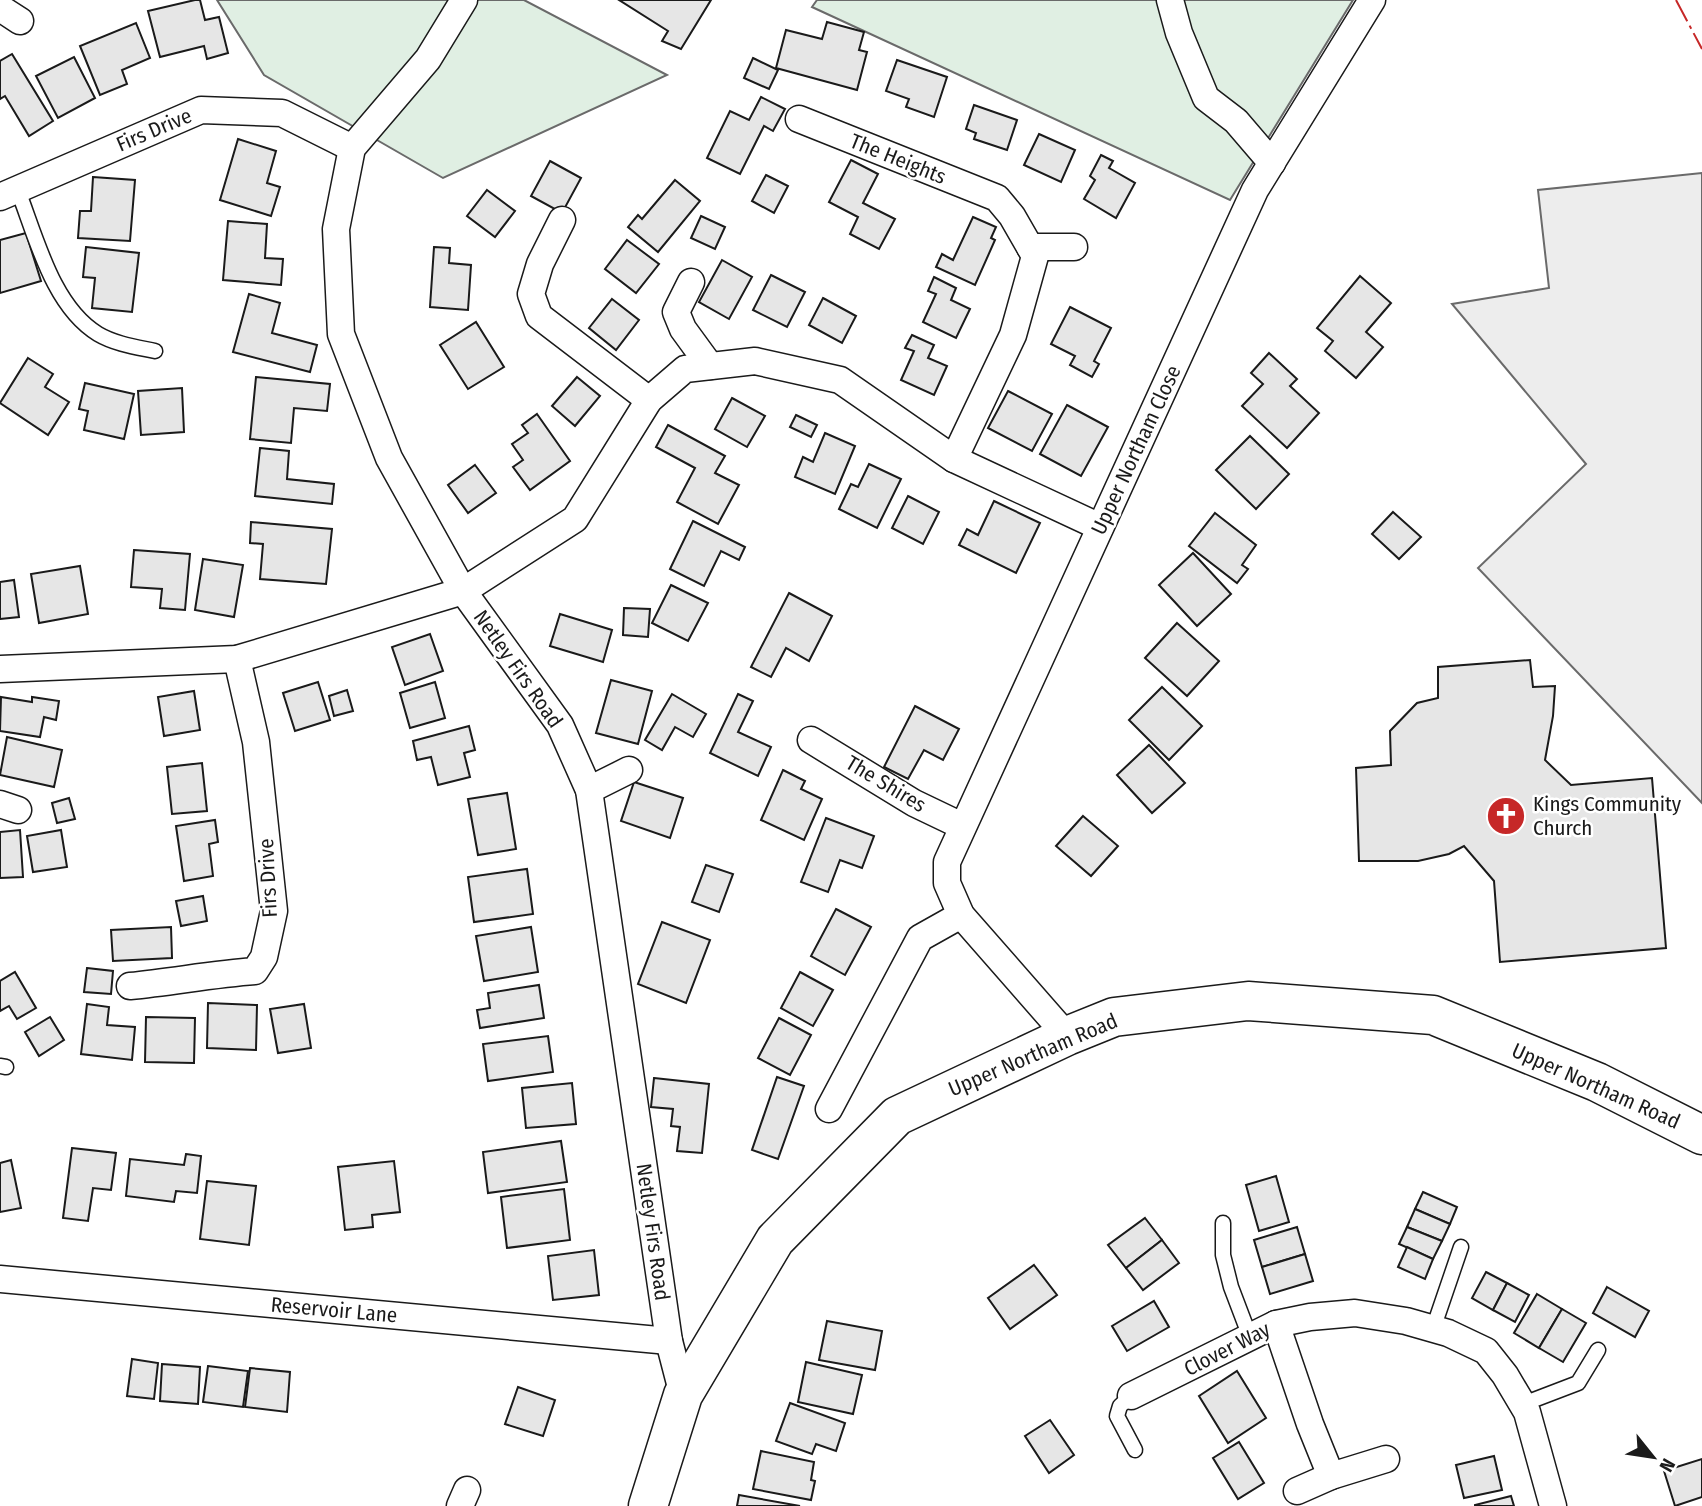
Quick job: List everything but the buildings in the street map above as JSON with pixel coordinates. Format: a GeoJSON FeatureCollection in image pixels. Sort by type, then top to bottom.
{"type":"FeatureCollection","features":[{"type":"Feature","properties":{"kind":"main road","name":"Upper Northam Road"},"geometry":{"type":"LineString","coordinates":[[648,1506],[683,1395],[775,1240],[897,1116],[1067,1036],[1114,1017],[1248,1001],[1433,1015],[1597,1082],[1702,1135]]}},
{"type":"Feature","properties":{"kind":"street","name":"Netley Firs Road"},"geometry":{"type":"LineString","coordinates":[[464,0],[428,59],[352,148],[336,229],[341,334],[389,458],[463,591],[560,725],[589,790],[669,1341],[683,1395]]}},
{"type":"Feature","properties":{"kind":"street"},"geometry":{"type":"LineString","coordinates":[[1170,0],[1179,33],[1206,98],[1236,121],[1272,163]]}},
{"type":"Feature","properties":{"kind":"street","name":"Upper Northam Close"},"geometry":{"type":"LineString","coordinates":[[1067,1036],[961,915],[947,883],[947,862],[1255,190],[1372,0]]}},
{"type":"Feature","properties":{"kind":"street","name":"Firs Drive"},"geometry":{"type":"LineString","coordinates":[[9,192],[201,110],[282,113],[352,148]]}},
{"type":"Feature","properties":{"kind":"street","name":"The Heights"},"geometry":{"type":"LineString","coordinates":[[799,119],[997,198],[1012,216],[1030,247]]}},
{"type":"Feature","properties":{"kind":"street"},"geometry":{"type":"LineString","coordinates":[[562,220],[540,264],[531,294],[539,316],[649,400]]}},
{"type":"Feature","properties":{"kind":"street"},"geometry":{"type":"LineString","coordinates":[[954,459],[1013,335],[1035,256],[1030,247],[1074,247]]}},
{"type":"Feature","properties":{"kind":"street"},"geometry":{"type":"LineString","coordinates":[[691,282],[676,312],[683,330],[710,366]]}},
{"type":"Feature","properties":{"kind":"street"},"geometry":{"type":"LineString","coordinates":[[0,669],[237,659],[463,591],[575,519],[649,400],[685,369],[755,361],[840,380],[954,459],[1100,527]]}},
{"type":"Feature","properties":{"kind":"street","name":"Firs Drive"},"geometry":{"type":"LineString","coordinates":[[130,986],[209,974],[255,971],[264,957],[274,911],[256,742],[237,659]]}},
{"type":"Feature","properties":{"kind":"street","name":"The Shires"},"geometry":{"type":"LineString","coordinates":[[811,740],[914,803],[962,826]]}},
{"type":"Feature","properties":{"kind":"street"},"geometry":{"type":"LineString","coordinates":[[589,790],[629,770]]}},
{"type":"Feature","properties":{"kind":"street"},"geometry":{"type":"LineString","coordinates":[[829,1109],[920,938],[961,915]]}},
{"type":"Feature","properties":{"kind":"street","name":"Reservoir Lane"},"geometry":{"type":"LineString","coordinates":[[0,1279],[669,1341]]}},
{"type":"Feature","properties":{"kind":"street","name":"Clover Way"},"geometry":{"type":"LineString","coordinates":[[1131,1396],[1276,1324],[1355,1312],[1406,1321],[1486,1351],[1528,1412],[1553,1506]]}},
{"type":"Feature","properties":{"kind":"street"},"geometry":{"type":"LineString","coordinates":[[1276,1324],[1331,1476]]}},
{"type":"Feature","properties":{"kind":"street"},"geometry":{"type":"LineString","coordinates":[[1297,1491],[1331,1476],[1386,1459]]}},
{"type":"Feature","properties":{"kind":"lane"},"geometry":{"type":"LineString","coordinates":[[9,192],[65,303],[79,319],[99,334],[123,344],[155,351]]}},
{"type":"Feature","properties":{"kind":"lane"},"geometry":{"type":"LineString","coordinates":[[1223,1223],[1223,1255],[1231,1287],[1251,1337]]}},
{"type":"Feature","properties":{"kind":"lane"},"geometry":{"type":"LineString","coordinates":[[1433,1329],[1461,1247]]}},
{"type":"Feature","properties":{"kind":"lane"},"geometry":{"type":"LineString","coordinates":[[1523,1404],[1564,1391],[1578,1383],[1598,1350]]}},
{"type":"Feature","properties":{"kind":"lane"},"geometry":{"type":"LineString","coordinates":[[1131,1396],[1120,1406],[1117,1416],[1135,1450]]}},
{"type":"Feature","properties":{"kind":"green space"},"geometry":{"type":"Polygon","coordinates":[[[217,0],[524,0],[667,75],[443,178],[264,75],[217,0]]]}},
{"type":"Feature","properties":{"kind":"green space"},"geometry":{"type":"Polygon","coordinates":[[[817,0],[1353,0],[1230,200],[812,7],[817,0]]]}},
{"type":"Feature","properties":{"kind":"shaded area"},"geometry":{"type":"Polygon","coordinates":[[[1702,173],[1702,803],[1478,568],[1586,464],[1452,304],[1549,288],[1538,190],[1702,173]]]}},
{"type":"Feature","properties":{"kind":"power"},"geometry":{"type":"LineString","coordinates":[[1676,0],[1702,49]]}},
{"type":"Feature","properties":{"kind":"place","name":"Kings Community Church"},"geometry":{"type":"Point","coordinates":[1506,816]}}]}
